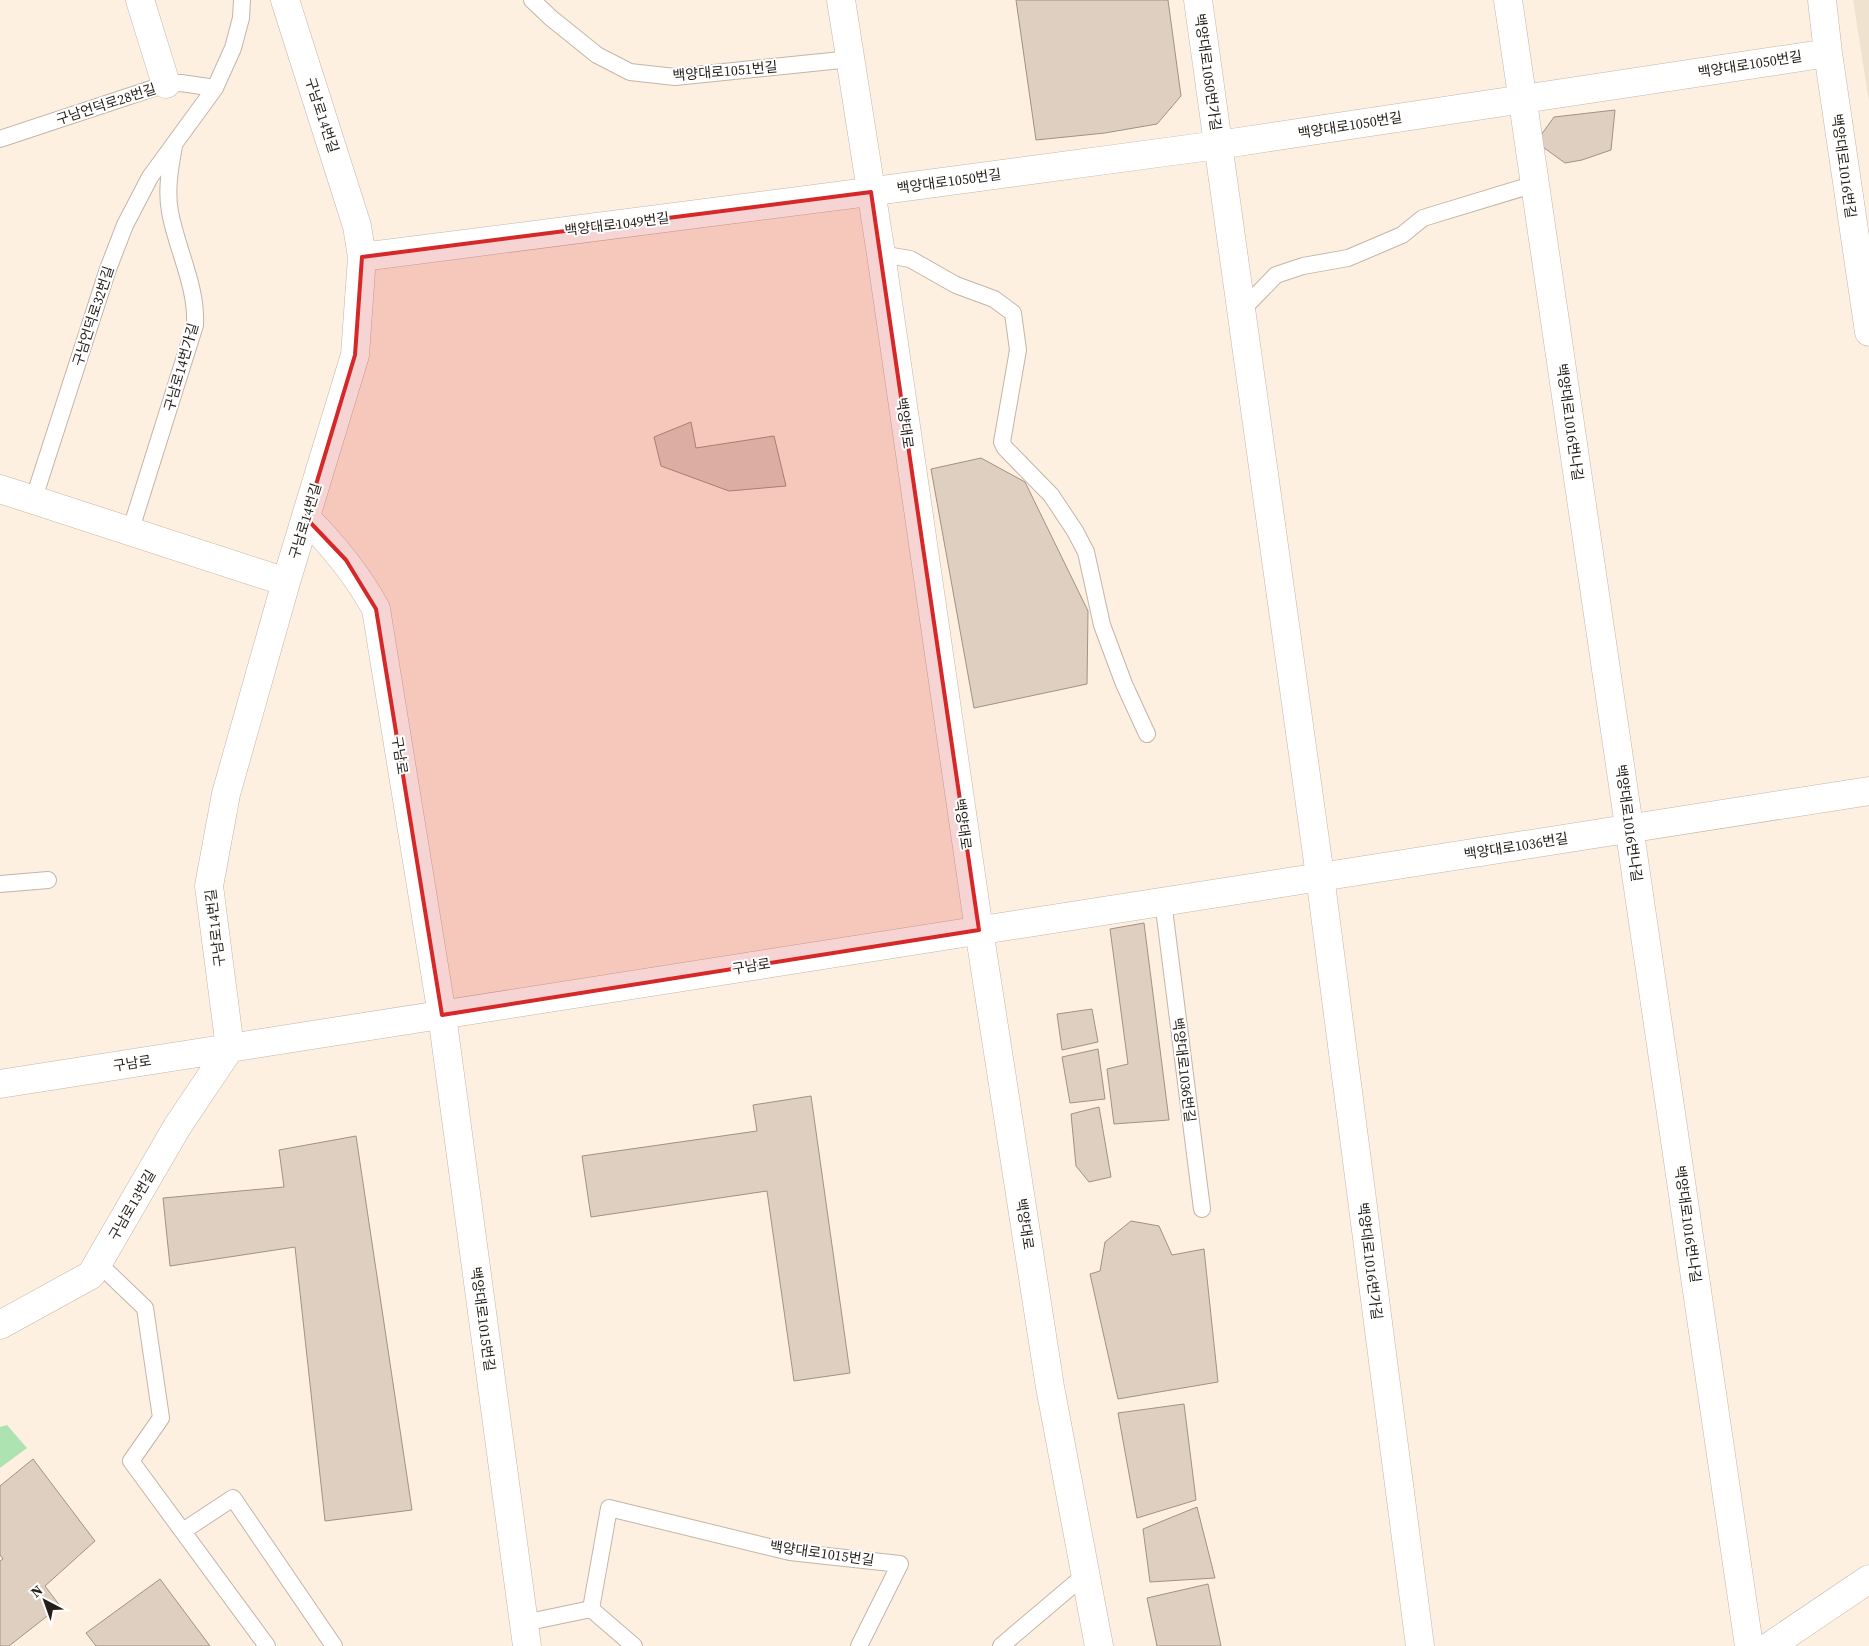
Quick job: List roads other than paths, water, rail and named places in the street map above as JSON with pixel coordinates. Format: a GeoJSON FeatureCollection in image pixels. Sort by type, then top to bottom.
{"type":"FeatureCollection","features":[{"type":"Feature","properties":{"kind":"street"},"geometry":{"type":"LineString","coordinates":[[140,0],[166,84]]}},
{"type":"Feature","properties":{"kind":"street","name":"구남로14번길"},"geometry":{"type":"LineString","coordinates":[[230,1048],[209,886],[226,794],[286,582],[355,355],[362,257],[357,226],[285,0]]}},
{"type":"Feature","properties":{"kind":"street","name":"백양대로"},"geometry":{"type":"LineString","coordinates":[[841,0],[881,254],[979,930],[1050,1387],[1099,1646]]}},
{"type":"Feature","properties":{"kind":"street","name":"백양대로1050번가길"},"geometry":{"type":"LineString","coordinates":[[1198,0],[1241,311]]}},
{"type":"Feature","properties":{"kind":"street","name":"백양대로1016번나길"},"geometry":{"type":"LineString","coordinates":[[1508,0],[1749,1646]]}},
{"type":"Feature","properties":{"kind":"street","name":"백양대로1016번길"},"geometry":{"type":"LineString","coordinates":[[1822,0],[1869,332]]}},
{"type":"Feature","properties":{"kind":"street","name":"백양대로1050번길"},"geometry":{"type":"LineString","coordinates":[[871,192],[1218,145],[1828,53]]}},
{"type":"Feature","properties":{"kind":"street","name":"백양대로1049번길"},"geometry":{"type":"LineString","coordinates":[[362,257],[871,192]]}},
{"type":"Feature","properties":{"kind":"street","name":"백양대로1016번가길"},"geometry":{"type":"LineString","coordinates":[[1241,311],[1320,876],[1420,1646]]}},
{"type":"Feature","properties":{"kind":"street"},"geometry":{"type":"LineString","coordinates":[[0,489],[286,582]]}},
{"type":"Feature","properties":{"kind":"street","name":"구남로"},"geometry":{"type":"LineString","coordinates":[[306,518],[346,560],[376,609],[442,1015]]}},
{"type":"Feature","properties":{"kind":"street","name":"백양대로1036번길"},"geometry":{"type":"LineString","coordinates":[[942,936],[1869,791]]}},
{"type":"Feature","properties":{"kind":"street","name":"구남로"},"geometry":{"type":"LineString","coordinates":[[0,1084],[942,936]]}},
{"type":"Feature","properties":{"kind":"street","name":"백양대로1015번길"},"geometry":{"type":"LineString","coordinates":[[442,1015],[525,1635]]}},
{"type":"Feature","properties":{"kind":"street","name":"구남로13번길"},"geometry":{"type":"LineString","coordinates":[[0,1325],[91,1275],[177,1127],[230,1048]]}},
{"type":"Feature","properties":{"kind":"street"},"geometry":{"type":"LineString","coordinates":[[1770,1646],[1869,1579]]}},
{"type":"Feature","properties":{"kind":"lane","name":"구남언덕로32번길"},"geometry":{"type":"LineString","coordinates":[[33,501],[124,225],[150,177],[214,88],[233,48],[242,0]]}},
{"type":"Feature","properties":{"kind":"lane","name":"백양대로1051번길"},"geometry":{"type":"LineString","coordinates":[[532,0],[597,55],[630,72],[675,77],[851,59]]}},
{"type":"Feature","properties":{"kind":"lane","name":"구남언덕로28번길"},"geometry":{"type":"LineString","coordinates":[[0,139],[166,84],[181,83],[214,88]]}},
{"type":"Feature","properties":{"kind":"lane","name":"구남로14번가길"},"geometry":{"type":"LineString","coordinates":[[130,532],[195,325],[196,307],[193,293],[170,212],[170,172],[175,141]]}},
{"type":"Feature","properties":{"kind":"lane"},"geometry":{"type":"LineString","coordinates":[[1241,311],[1276,275],[1304,266],[1348,258],[1402,235],[1423,218],[1536,184]]}},
{"type":"Feature","properties":{"kind":"lane"},"geometry":{"type":"LineString","coordinates":[[881,254],[910,259],[956,285],[994,298],[1013,313],[1018,350],[1002,442],[1005,448],[1051,495],[1076,532],[1086,552],[1102,625],[1124,684],[1147,734]]}},
{"type":"Feature","properties":{"kind":"lane"},"geometry":{"type":"LineString","coordinates":[[0,884],[48,880]]}},
{"type":"Feature","properties":{"kind":"lane","name":"백양대로1036번길"},"geometry":{"type":"LineString","coordinates":[[1163,901],[1202,1209]]}},
{"type":"Feature","properties":{"kind":"lane"},"geometry":{"type":"LineString","coordinates":[[98,1263],[145,1308],[161,1418],[131,1461],[267,1646]]}},
{"type":"Feature","properties":{"kind":"lane"},"geometry":{"type":"LineString","coordinates":[[183,1531],[233,1498],[334,1646]]}},
{"type":"Feature","properties":{"kind":"lane","name":"백양대로1015번길"},"geometry":{"type":"LineString","coordinates":[[525,1635],[591,1609],[609,1508],[790,1552],[900,1564],[859,1646]]}},
{"type":"Feature","properties":{"kind":"lane"},"geometry":{"type":"LineString","coordinates":[[1001,1646],[1086,1574]]}},
{"type":"Feature","properties":{"kind":"lane"},"geometry":{"type":"LineString","coordinates":[[591,1609],[634,1646]]}}]}
